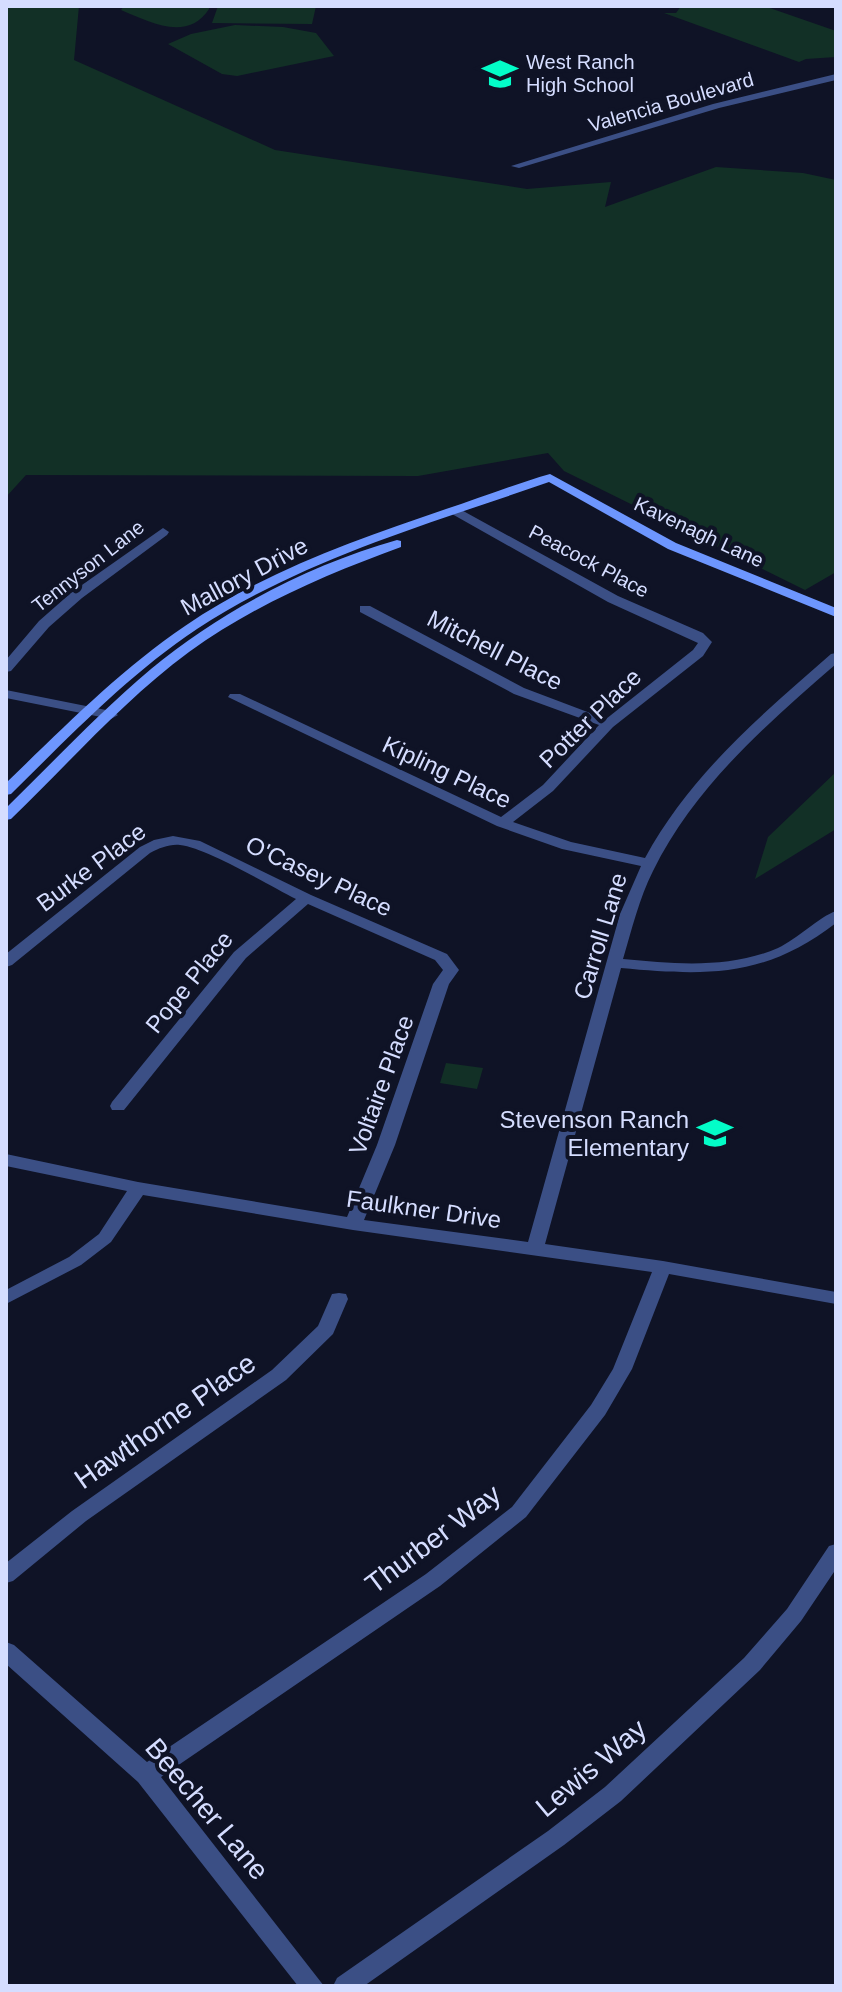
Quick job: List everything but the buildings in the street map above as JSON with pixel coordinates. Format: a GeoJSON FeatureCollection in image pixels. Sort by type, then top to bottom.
{"type":"FeatureCollection","features":[{"type":"Feature","properties":{"kind":"main road","name":"Kavenagh Lane"},"geometry":{"type":"LineString","coordinates":[[462,515],[556,482],[672,546],[836,613]]}},
{"type":"Feature","properties":{"kind":"main road","name":"Mallory Drive"},"geometry":{"type":"LineString","coordinates":[[6,791],[136,668],[193,626],[243,596],[347,549],[462,515]]}},
{"type":"Feature","properties":{"kind":"main road"},"geometry":{"type":"LineString","coordinates":[[6,816],[180,654],[265,599],[462,515]]}},
{"type":"Feature","properties":{"kind":"street","name":"Valencia Boulevard"},"geometry":{"type":"LineString","coordinates":[[516,166],[716,106],[836,77]]}},
{"type":"Feature","properties":{"kind":"street","name":"Valencia Boulevard"},"geometry":{"type":"LineString","coordinates":[[529,170],[747,106],[836,84]]}},
{"type":"Feature","properties":{"kind":"street","name":"Peacock Place"},"geometry":{"type":"LineString","coordinates":[[462,515],[613,599],[698,636],[705,642]]}},
{"type":"Feature","properties":{"kind":"street","name":"Tennyson Lane"},"geometry":{"type":"LineString","coordinates":[[6,668],[44,624],[77,595],[163,532]]}},
{"type":"Feature","properties":{"kind":"street","name":"Mitchell Place"},"geometry":{"type":"LineString","coordinates":[[365,609],[519,691],[608,724]]}},
{"type":"Feature","properties":{"kind":"street","name":"Potter Place"},"geometry":{"type":"LineString","coordinates":[[502,823],[548,788],[608,724],[704,648],[705,642]]}},
{"type":"Feature","properties":{"kind":"street","name":"Carroll Lane"},"geometry":{"type":"LineString","coordinates":[[535,1248],[632,901],[649,863],[683,805],[720,762],[836,657]]}},
{"type":"Feature","properties":{"kind":"street"},"geometry":{"type":"LineString","coordinates":[[6,694],[111,715]]}},
{"type":"Feature","properties":{"kind":"street","name":"Kipling Place"},"geometry":{"type":"LineString","coordinates":[[235,697],[502,823],[567,846],[649,863]]}},
{"type":"Feature","properties":{"kind":"street","name":"O'Casey Place"},"geometry":{"type":"LineString","coordinates":[[167,839],[203,847],[306,898],[441,957],[448,963]]}},
{"type":"Feature","properties":{"kind":"street","name":"Burke Place"},"geometry":{"type":"LineString","coordinates":[[6,962],[145,850],[167,839]]}},
{"type":"Feature","properties":{"kind":"street","name":"Pope Place"},"geometry":{"type":"LineString","coordinates":[[118,1106],[240,955],[306,898]]}},
{"type":"Feature","properties":{"kind":"street"},"geometry":{"type":"LineString","coordinates":[[616,963],[695,969],[768,959],[797,946],[836,916]]}},
{"type":"Feature","properties":{"kind":"street","name":"Voltaire Place"},"geometry":{"type":"LineString","coordinates":[[353,1224],[386,1145],[441,984],[451,970],[448,963]]}},
{"type":"Feature","properties":{"kind":"street","name":"Faulkner Drive"},"geometry":{"type":"LineString","coordinates":[[6,1160],[138,1188],[353,1224],[663,1267],[836,1298]]}},
{"type":"Feature","properties":{"kind":"street"},"geometry":{"type":"LineString","coordinates":[[6,1298],[75,1261],[105,1238],[138,1188]]}},
{"type":"Feature","properties":{"kind":"street","name":"Thurber Way"},"geometry":{"type":"LineString","coordinates":[[146,1775],[433,1580],[519,1512],[582,1432],[622,1369],[663,1267]]}},
{"type":"Feature","properties":{"kind":"street","name":"Hawthorne Place"},"geometry":{"type":"LineString","coordinates":[[6,1575],[79,1516],[279,1375],[326,1329],[339,1299]]}},
{"type":"Feature","properties":{"kind":"street","name":"Lewis Way"},"geometry":{"type":"LineString","coordinates":[[345,1986],[556,1838],[613,1794],[752,1664],[794,1615],[836,1552]]}},
{"type":"Feature","properties":{"kind":"street","name":"Beecher Lane"},"geometry":{"type":"LineString","coordinates":[[6,1651],[146,1775],[312,1986]]}},
{"type":"Feature","properties":{"kind":"green space"},"geometry":{"type":"Polygon","coordinates":[[[6,6],[79,6],[74,60],[275,150],[527,189],[611,182],[605,207],[716,167],[803,173],[836,180],[836,572],[805,590],[564,471],[548,453],[418,476],[26,475],[6,497],[6,6]]]}},
{"type":"Feature","properties":{"kind":"green space"},"geometry":{"type":"Polygon","coordinates":[[[124,6],[209,6],[209,9],[190,25],[179,27],[143,19],[121,10],[124,6]]]}},
{"type":"Feature","properties":{"kind":"green space"},"geometry":{"type":"Polygon","coordinates":[[[218,6],[316,6],[312,24],[212,23],[218,6]]]}},
{"type":"Feature","properties":{"kind":"green space"},"geometry":{"type":"Polygon","coordinates":[[[681,6],[764,6],[836,31],[836,57],[799,62],[664,13],[676,13],[681,6]]]}},
{"type":"Feature","properties":{"kind":"green space"},"geometry":{"type":"Polygon","coordinates":[[[235,25],[283,27],[316,33],[334,56],[237,76],[222,74],[168,44],[191,34],[235,25]]]}},
{"type":"Feature","properties":{"kind":"green space"},"geometry":{"type":"Polygon","coordinates":[[[836,772],[836,829],[755,879],[768,837],[836,772]]]}},
{"type":"Feature","properties":{"kind":"green space"},"geometry":{"type":"Polygon","coordinates":[[[446,1063],[483,1068],[477,1089],[440,1083],[446,1063]]]}},
{"type":"Feature","properties":{"kind":"place","name":"West Ranch High School"},"geometry":{"type":"Point","coordinates":[500,74]}},
{"type":"Feature","properties":{"kind":"place","name":"Stevenson Ranch Elementary"},"geometry":{"type":"Point","coordinates":[715,1133]}}]}
